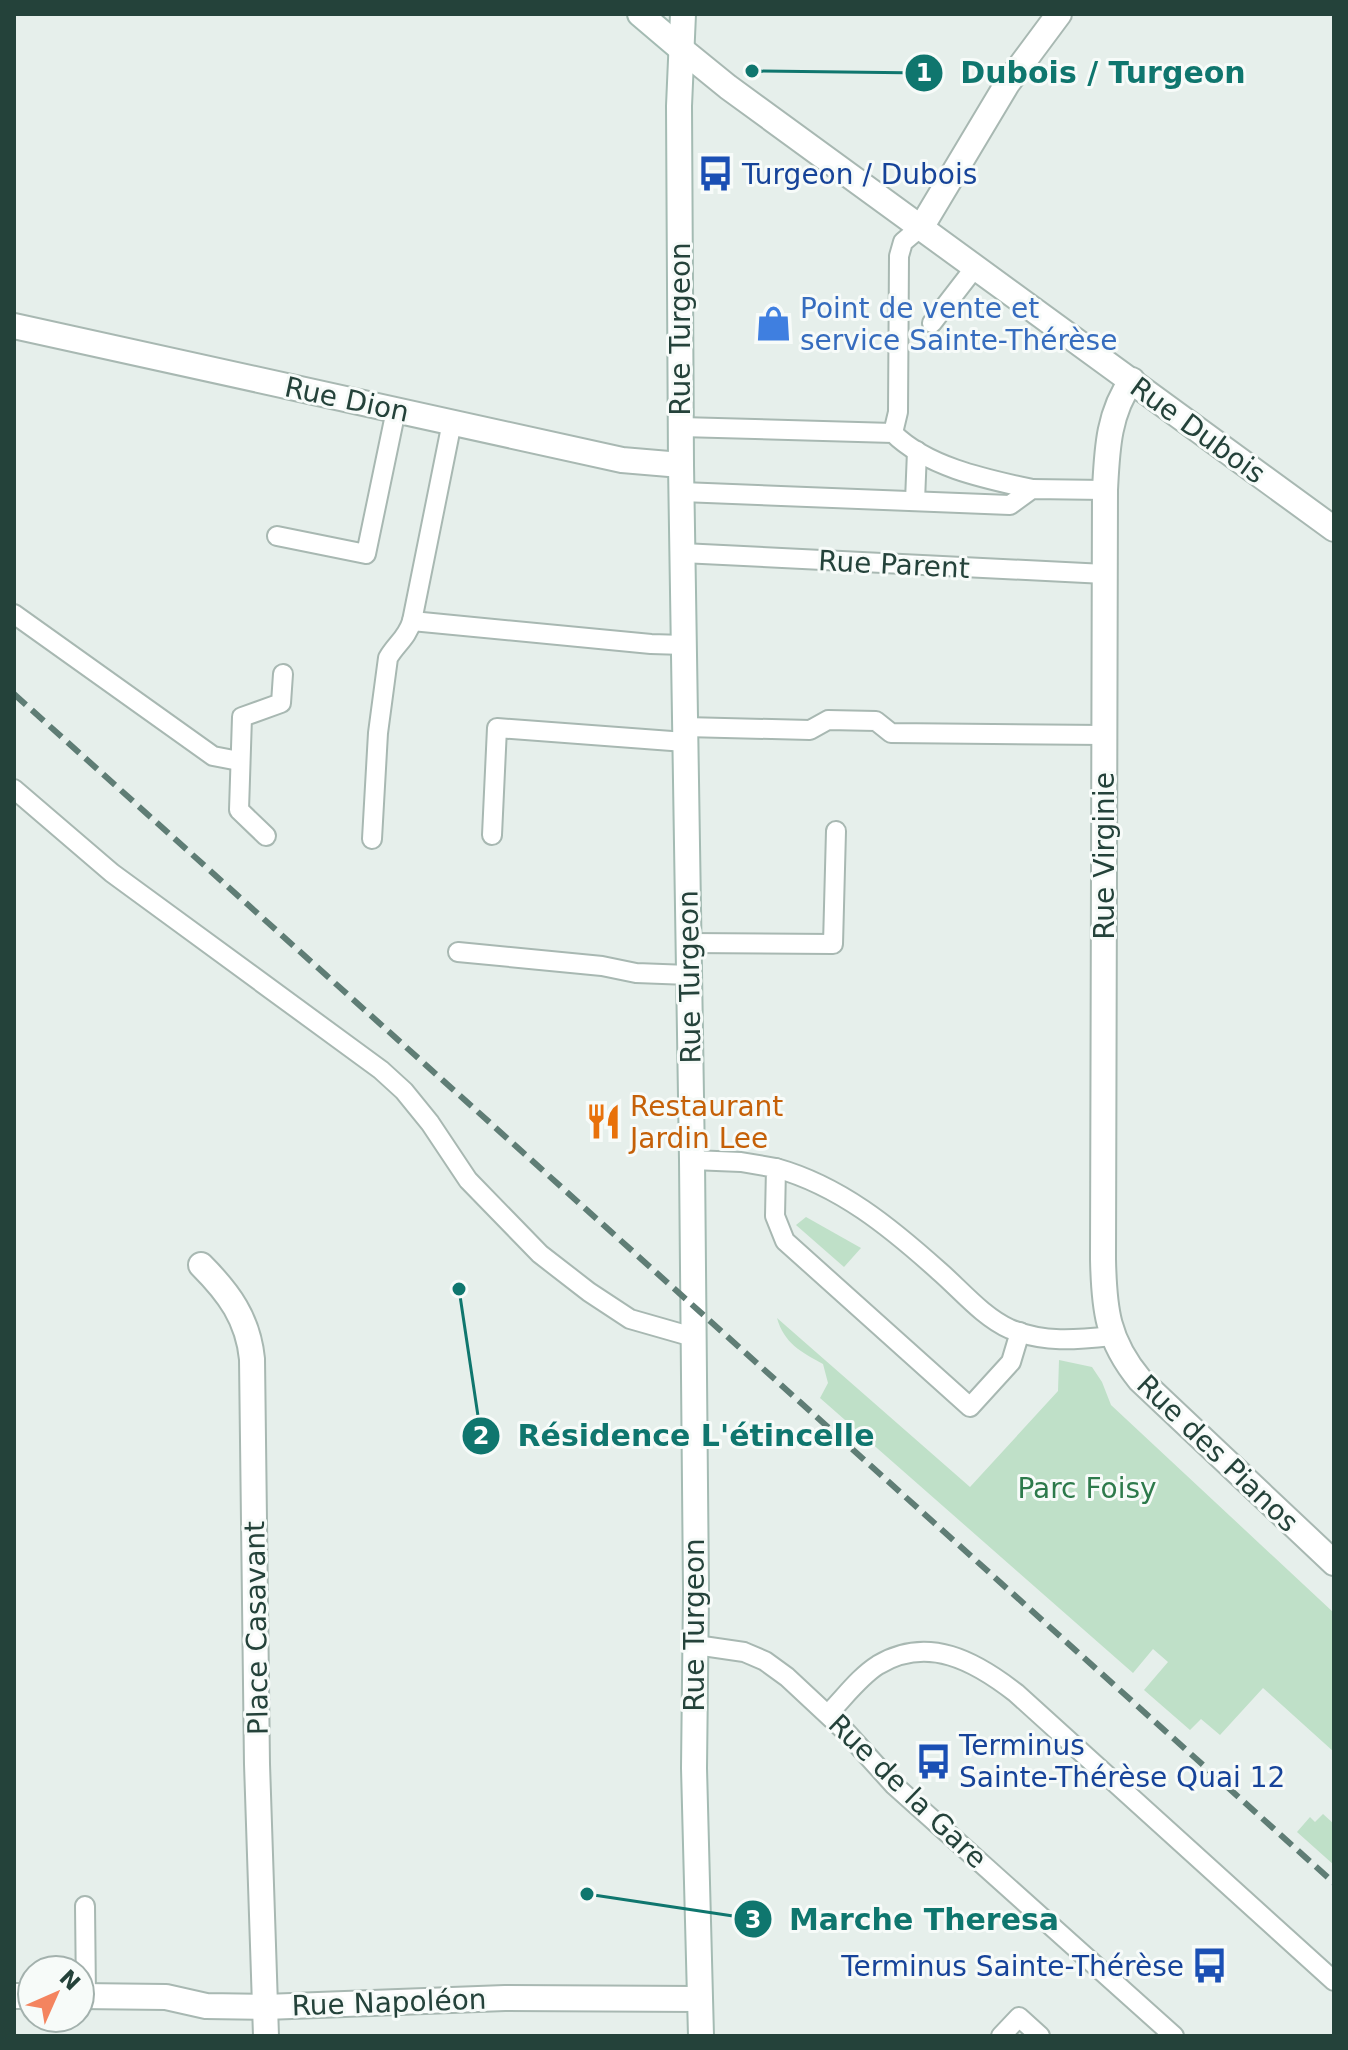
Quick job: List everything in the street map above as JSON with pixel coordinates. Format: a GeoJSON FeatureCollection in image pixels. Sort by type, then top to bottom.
{"type":"FeatureCollection","features":[{"type":"Feature","properties":{"kind":"street","name":"Rue Dubois"},"geometry":{"type":"LineString","coordinates":[[640,14],[728,87],[1334,529]]}},
{"type":"Feature","properties":{"kind":"street","name":"Rue Turgeon"},"geometry":{"type":"LineString","coordinates":[[683,14],[680,48],[681,465],[692,1160],[696,1645],[694,1768],[701,2036]]}},
{"type":"Feature","properties":{"kind":"street"},"geometry":{"type":"LineString","coordinates":[[922,226],[1007,84],[1059,14]]}},
{"type":"Feature","properties":{"kind":"street","name":"Rue Dion"},"geometry":{"type":"LineString","coordinates":[[14,326],[622,460],[681,465]]}},
{"type":"Feature","properties":{"kind":"street","name":"Rue Virginie"},"geometry":{"type":"LineString","coordinates":[[1112,1336],[1104,1295],[1103,1259],[1105,490],[1108,435],[1123,393],[1132,380]]}},
{"type":"Feature","properties":{"kind":"street","name":"Place Casavant"},"geometry":{"type":"LineString","coordinates":[[201,1265],[233,1300],[242,1316],[252,1359],[257,1764],[266,2036]]}},
{"type":"Feature","properties":{"kind":"street","name":"Rue des Pianos"},"geometry":{"type":"LineString","coordinates":[[1112,1336],[1127,1364],[1154,1395],[1334,1563]]}},
{"type":"Feature","properties":{"kind":"street","name":"Rue Napoléon"},"geometry":{"type":"LineString","coordinates":[[96,1996],[166,1997],[206,2006],[265,2007],[505,1998],[698,1999]]}},
{"type":"Feature","properties":{"kind":"lane"},"geometry":{"type":"LineString","coordinates":[[893,433],[898,412],[899,256],[903,242],[922,226]]}},
{"type":"Feature","properties":{"kind":"lane"},"geometry":{"type":"LineString","coordinates":[[932,323],[976,266]]}},
{"type":"Feature","properties":{"kind":"lane"},"geometry":{"type":"LineString","coordinates":[[277,536],[366,554],[396,410]]}},
{"type":"Feature","properties":{"kind":"lane"},"geometry":{"type":"LineString","coordinates":[[372,839],[378,733],[388,658],[408,633],[412,621],[452,422]]}},
{"type":"Feature","properties":{"kind":"lane"},"geometry":{"type":"LineString","coordinates":[[681,427],[893,433],[917,451],[976,474],[1032,489],[1105,490]]}},
{"type":"Feature","properties":{"kind":"lane"},"geometry":{"type":"LineString","coordinates":[[915,501],[917,451]]}},
{"type":"Feature","properties":{"kind":"lane"},"geometry":{"type":"LineString","coordinates":[[682,492],[1010,505],[1032,489]]}},
{"type":"Feature","properties":{"kind":"lane","name":"Rue Parent"},"geometry":{"type":"LineString","coordinates":[[682,553],[1105,574]]}},
{"type":"Feature","properties":{"kind":"lane"},"geometry":{"type":"LineString","coordinates":[[14,614],[213,756],[239,761]]}},
{"type":"Feature","properties":{"kind":"lane"},"geometry":{"type":"LineString","coordinates":[[412,621],[684,645]]}},
{"type":"Feature","properties":{"kind":"lane"},"geometry":{"type":"LineString","coordinates":[[266,836],[239,810],[242,717],[281,703],[283,674]]}},
{"type":"Feature","properties":{"kind":"lane"},"geometry":{"type":"LineString","coordinates":[[492,835],[497,728],[685,735],[810,730],[828,720],[844,720],[876,721],[891,733],[1104,735]]}},
{"type":"Feature","properties":{"kind":"lane"},"geometry":{"type":"LineString","coordinates":[[14,789],[112,873],[381,1070],[404,1091],[430,1123],[468,1180],[540,1254],[630,1319],[693,1337]]}},
{"type":"Feature","properties":{"kind":"lane"},"geometry":{"type":"LineString","coordinates":[[688,943],[833,944],[836,831]]}},
{"type":"Feature","properties":{"kind":"lane"},"geometry":{"type":"LineString","coordinates":[[458,952],[602,966],[636,973],[689,975]]}},
{"type":"Feature","properties":{"kind":"lane"},"geometry":{"type":"LineString","coordinates":[[692,1160],[776,1168],[795,1173],[854,1202],[889,1227],[984,1312],[1007,1328],[1058,1341],[1112,1336]]}},
{"type":"Feature","properties":{"kind":"lane"},"geometry":{"type":"LineString","coordinates":[[776,1168],[775,1216],[785,1241],[970,1407],[1011,1362],[1020,1332]]}},
{"type":"Feature","properties":{"kind":"lane","name":"Rue de la Gare"},"geometry":{"type":"LineString","coordinates":[[696,1645],[744,1652],[765,1661],[828,1714],[894,1785],[1174,2036]]}},
{"type":"Feature","properties":{"kind":"lane"},"geometry":{"type":"LineString","coordinates":[[828,1714],[876,1666],[894,1657],[938,1651],[976,1665],[1016,1693],[1334,1981]]}},
{"type":"Feature","properties":{"kind":"lane"},"geometry":{"type":"LineString","coordinates":[[84,1954],[85,1906]]}},
{"type":"Feature","properties":{"kind":"lane"},"geometry":{"type":"LineString","coordinates":[[1001,2036],[1019,2017],[1040,2036]]}},
{"type":"Feature","properties":{"kind":"green space"},"geometry":{"type":"Polygon","coordinates":[[[806,1217],[861,1248],[844,1267],[796,1225],[806,1217]]]}},
{"type":"Feature","properties":{"kind":"green space","name":"Parc Foisy"},"geometry":{"type":"Polygon","coordinates":[[[777,1318],[970,1487],[1058,1391],[1059,1360],[1092,1367],[1111,1405],[1334,1613],[1334,1752],[1263,1688],[1220,1735],[1201,1719],[1190,1730],[1144,1690],[1168,1662],[1153,1649],[1133,1673],[820,1398],[828,1383],[823,1364],[789,1340],[777,1318]]]}},
{"type":"Feature","properties":{"kind":"green space"},"geometry":{"type":"Polygon","coordinates":[[[1323,1814],[1334,1824],[1334,1865],[1297,1832],[1310,1817],[1315,1822],[1323,1814]]]}},
{"type":"Feature","properties":{"kind":"railway"},"geometry":{"type":"LineString","coordinates":[[14,694],[1334,1883]]}},
{"type":"Feature","properties":{"kind":"place","name":"Dubois / Turgeon"},"geometry":{"type":"Point","coordinates":[752,71]}},
{"type":"Feature","properties":{"kind":"place","name":"Turgeon / Dubois"},"geometry":{"type":"Point","coordinates":[716,174]}},
{"type":"Feature","properties":{"kind":"place","name":"Point de vente et service Sainte-Thérèse"},"geometry":{"type":"Point","coordinates":[774,324]}},
{"type":"Feature","properties":{"kind":"place","name":"Restaurant Jardin Lee"},"geometry":{"type":"Point","coordinates":[604,1122]}},
{"type":"Feature","properties":{"kind":"place","name":"Résidence L'étincelle"},"geometry":{"type":"Point","coordinates":[459,1289]}},
{"type":"Feature","properties":{"kind":"place","name":"Terminus Sainte-Thérèse Quai 12"},"geometry":{"type":"Point","coordinates":[933,1761]}},
{"type":"Feature","properties":{"kind":"place","name":"Marche Theresa"},"geometry":{"type":"Point","coordinates":[587,1894]}},
{"type":"Feature","properties":{"kind":"place","name":"Terminus Sainte-Thérèse"},"geometry":{"type":"Point","coordinates":[1210,1966]}}]}
